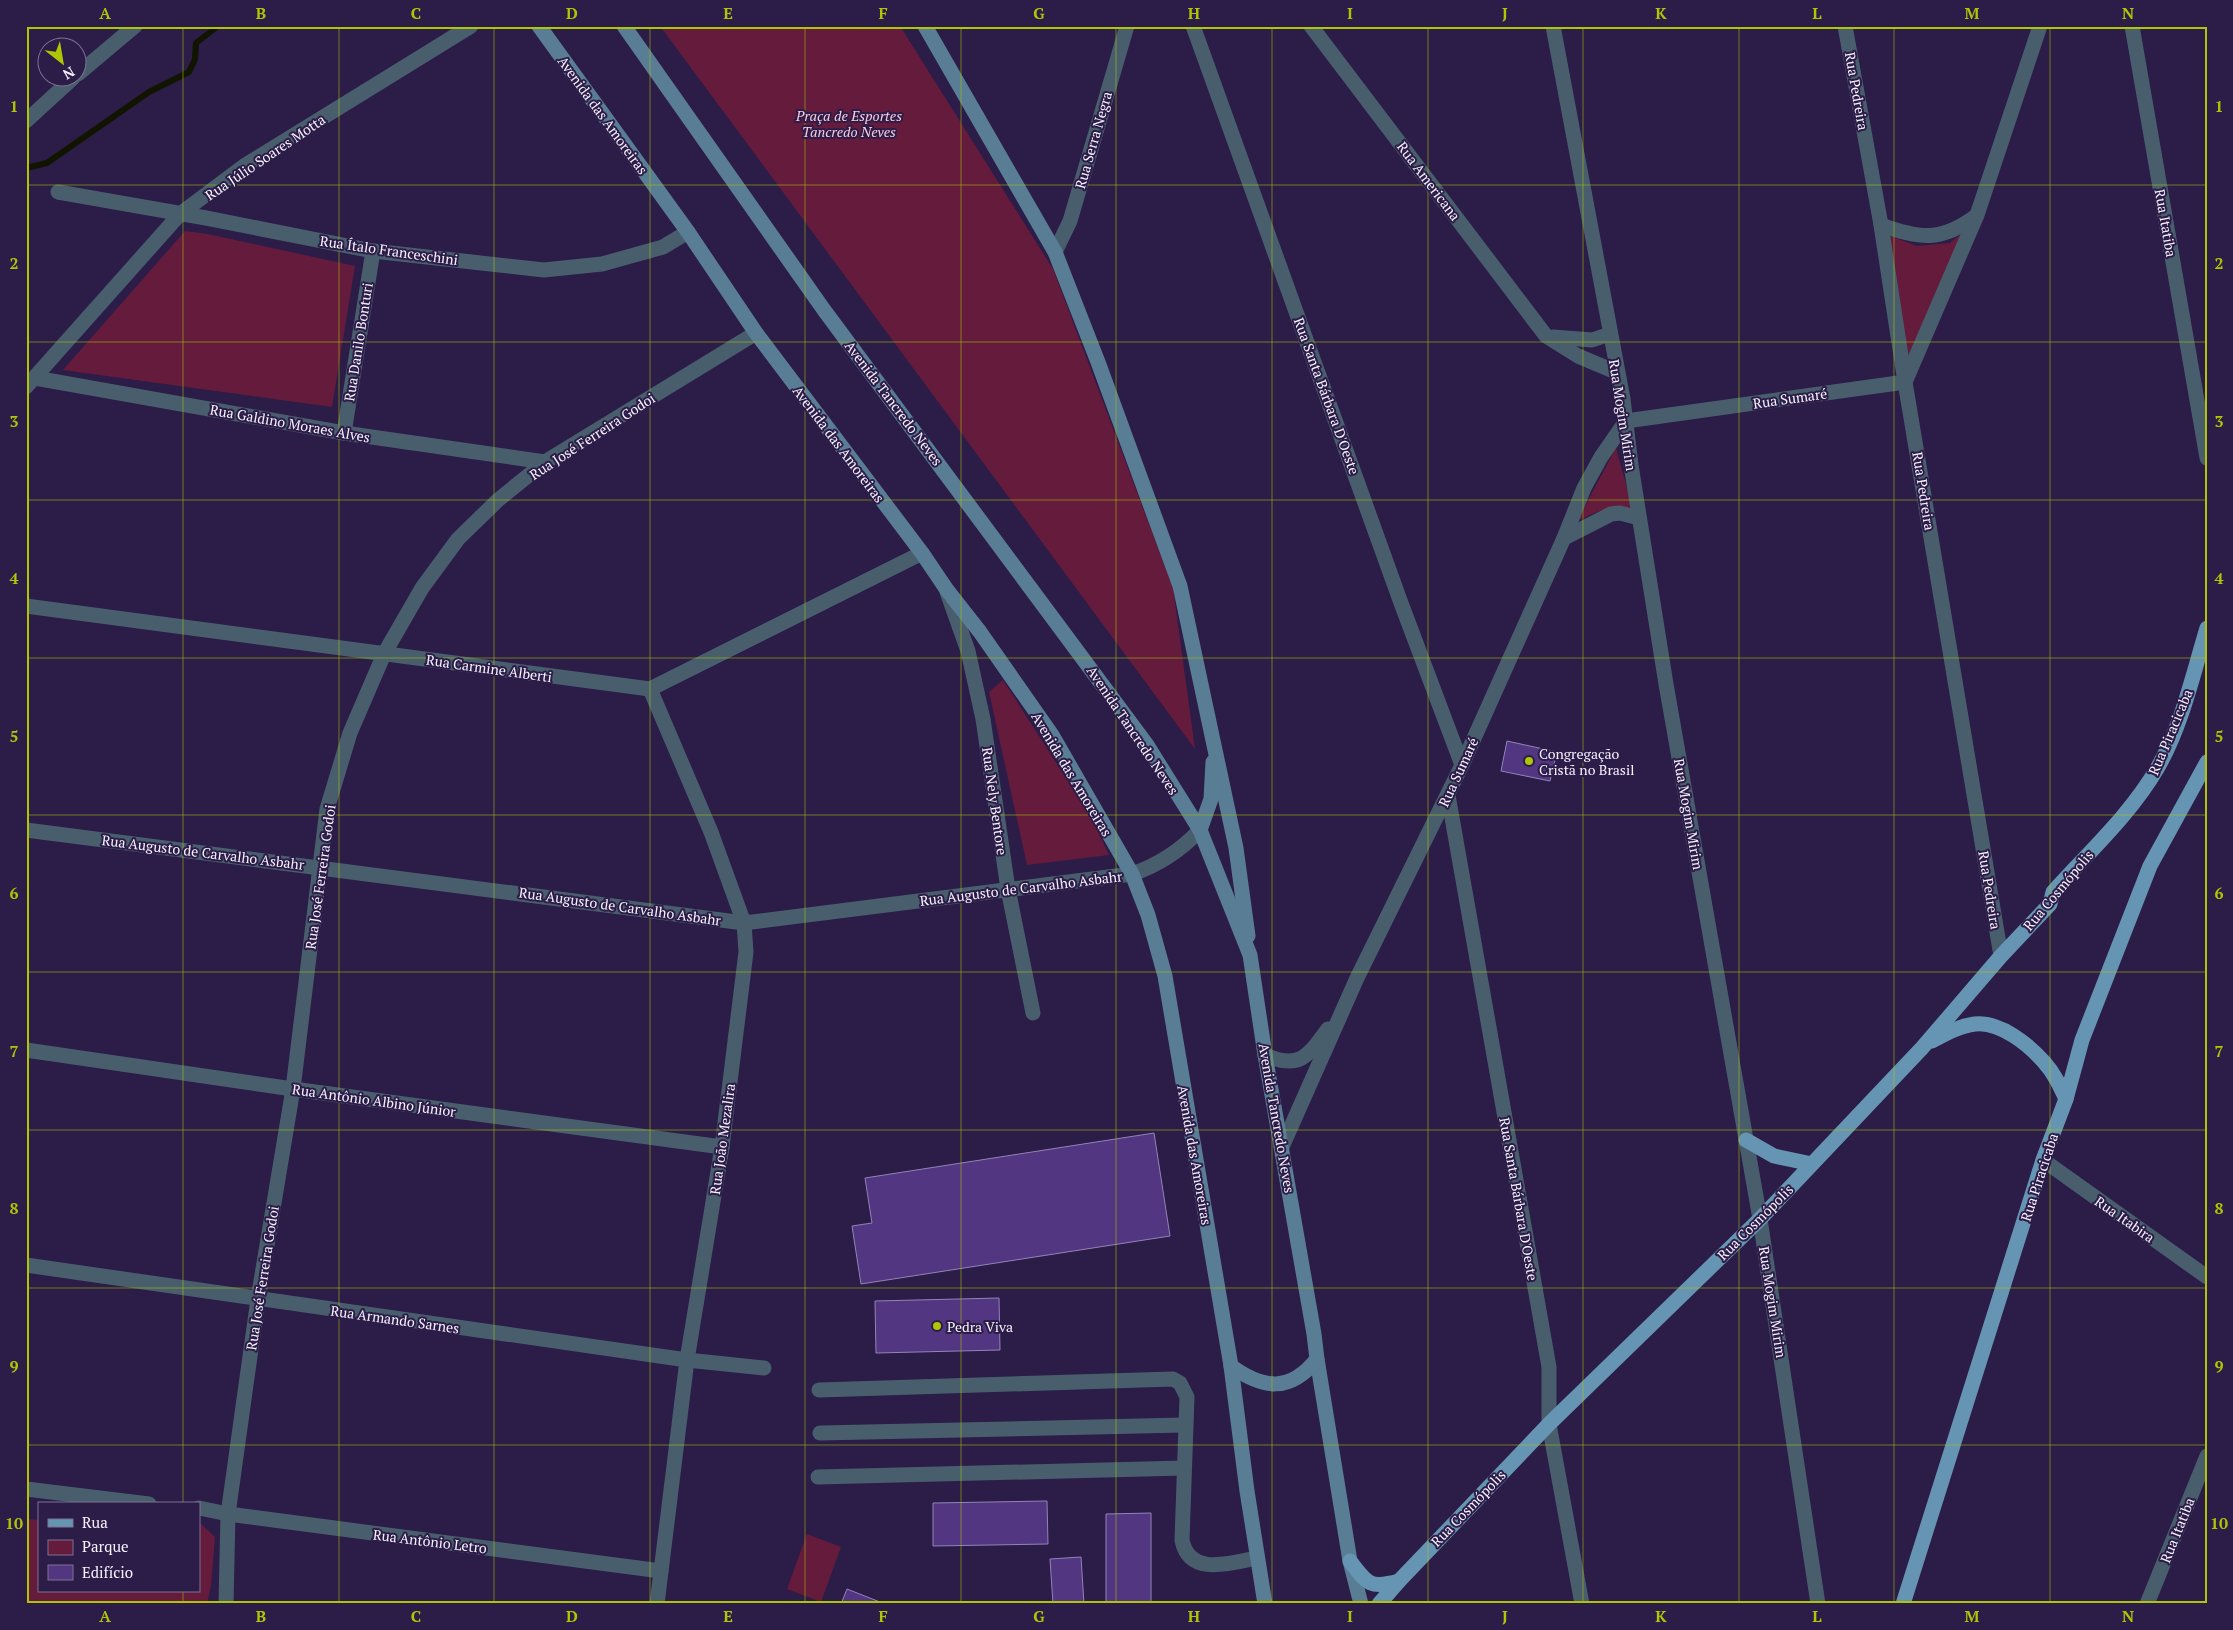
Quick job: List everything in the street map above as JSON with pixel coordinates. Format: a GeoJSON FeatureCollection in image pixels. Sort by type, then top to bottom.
{"type":"FeatureCollection","features":[{"type":"Feature","properties":{"kind":"main road","name":"Avenida das Amoreiras"},"geometry":{"type":"LineString","coordinates":[[539,26],[688,232],[756,333],[980,632],[1052,735],[1132,874],[1148,915],[1165,976],[1231,1366],[1265,1604]]}},
{"type":"Feature","properties":{"kind":"main road","name":"Avenida Tancredo Neves"},"geometry":{"type":"LineString","coordinates":[[624,26],[824,310],[1147,745],[1200,830],[1250,955],[1350,1561],[1362,1604]]}},
{"type":"Feature","properties":{"kind":"main road"},"geometry":{"type":"LineString","coordinates":[[925,26],[1055,252],[1098,362],[1180,586],[1214,736],[1236,848],[1250,955]]}},
{"type":"Feature","properties":{"kind":"main road","name":"Rua Piracicaba"},"geometry":{"type":"LineString","coordinates":[[2113,825],[2143,790],[2158,766],[2184,706],[2207,628]]}},
{"type":"Feature","properties":{"kind":"main road"},"geometry":{"type":"LineString","coordinates":[[1200,830],[1211,799],[1214,736]]}},
{"type":"Feature","properties":{"kind":"main road","name":"Rua Piracicaba"},"geometry":{"type":"LineString","coordinates":[[1903,1604],[2043,1160],[2066,1099],[2082,1040],[2150,866],[2207,762]]}},
{"type":"Feature","properties":{"kind":"main road","name":"Rua Cosmópolis"},"geometry":{"type":"LineString","coordinates":[[1379,1604],[1549,1424],[1760,1219],[1922,1048],[2001,956],[2050,904],[2053,892],[2113,825]]}},
{"type":"Feature","properties":{"kind":"main road"},"geometry":{"type":"LineString","coordinates":[[1922,1048],[1962,1027],[1976,1024],[1990,1025],[2025,1043],[2044,1061],[2056,1078],[2066,1099]]}},
{"type":"Feature","properties":{"kind":"main road"},"geometry":{"type":"LineString","coordinates":[[1746,1140],[1774,1156],[1812,1164]]}},
{"type":"Feature","properties":{"kind":"main road"},"geometry":{"type":"LineString","coordinates":[[1231,1366],[1248,1378],[1269,1385],[1287,1382],[1308,1370],[1316,1359]]}},
{"type":"Feature","properties":{"kind":"main road"},"geometry":{"type":"LineString","coordinates":[[1350,1561],[1363,1579],[1370,1585],[1382,1586],[1399,1581]]}},
{"type":"Feature","properties":{"kind":"street"},"geometry":{"type":"LineString","coordinates":[[88,66],[135,26]]}},
{"type":"Feature","properties":{"kind":"street","name":"Rua Júlio Soares Motta"},"geometry":{"type":"LineString","coordinates":[[31,382],[180,214],[244,166],[471,26]]}},
{"type":"Feature","properties":{"kind":"street","name":"Rua Serra Negra"},"geometry":{"type":"LineString","coordinates":[[1055,252],[1070,220],[1127,26]]}},
{"type":"Feature","properties":{"kind":"street","name":"Rua Santa Bárbara D'Oeste"},"geometry":{"type":"LineString","coordinates":[[1193,26],[1394,584],[1462,765]]}},
{"type":"Feature","properties":{"kind":"street","name":"Rua Americana"},"geometry":{"type":"LineString","coordinates":[[1311,26],[1546,336],[1578,356],[1616,372]]}},
{"type":"Feature","properties":{"kind":"street","name":"Rua Mogim Mirim"},"geometry":{"type":"LineString","coordinates":[[1553,26],[1626,421],[1639,518],[1760,1219],[1818,1604]]}},
{"type":"Feature","properties":{"kind":"street","name":"Rua Pedreira"},"geometry":{"type":"LineString","coordinates":[[1845,26],[1881,225],[1905,382],[2001,956]]}},
{"type":"Feature","properties":{"kind":"street"},"geometry":{"type":"LineString","coordinates":[[1905,382],[1977,215],[2040,26]]}},
{"type":"Feature","properties":{"kind":"street","name":"Rua Itatiba"},"geometry":{"type":"LineString","coordinates":[[2132,26],[2203,421],[2207,458]]}},
{"type":"Feature","properties":{"kind":"street"},"geometry":{"type":"LineString","coordinates":[[26,121],[62,88]]}},
{"type":"Feature","properties":{"kind":"street","name":"Rua Ítalo Franceschini"},"geometry":{"type":"LineString","coordinates":[[58,192],[372,251],[544,270],[602,264],[663,248],[688,232]]}},
{"type":"Feature","properties":{"kind":"street"},"geometry":{"type":"LineString","coordinates":[[1881,225],[1910,235],[1928,235],[1946,233],[1962,226],[1977,215]]}},
{"type":"Feature","properties":{"kind":"street","name":"Rua Danilo Bonturi"},"geometry":{"type":"LineString","coordinates":[[344,433],[372,251]]}},
{"type":"Feature","properties":{"kind":"street","name":"Rua José Ferreira Godoi"},"geometry":{"type":"LineString","coordinates":[[227,1603],[228,1514],[258,1299],[293,1089],[328,809],[350,733],[384,654],[422,588],[458,539],[498,500],[546,462],[756,333]]}},
{"type":"Feature","properties":{"kind":"street"},"geometry":{"type":"LineString","coordinates":[[1546,336],[1592,340],[1610,334]]}},
{"type":"Feature","properties":{"kind":"street","name":"Rua Galdino Moraes Alves"},"geometry":{"type":"LineString","coordinates":[[31,382],[344,433],[546,462]]}},
{"type":"Feature","properties":{"kind":"street","name":"Rua Sumaré"},"geometry":{"type":"LineString","coordinates":[[1282,1147],[1357,978],[1462,765],[1564,538],[1584,488],[1601,457],[1626,421],[1905,382]]}},
{"type":"Feature","properties":{"kind":"street"},"geometry":{"type":"LineString","coordinates":[[1564,538],[1611,514],[1620,513],[1639,518]]}},
{"type":"Feature","properties":{"kind":"street"},"geometry":{"type":"LineString","coordinates":[[650,689],[922,553]]}},
{"type":"Feature","properties":{"kind":"street","name":"Rua Nely Bentore"},"geometry":{"type":"LineString","coordinates":[[947,590],[968,651],[983,719],[1008,890],[1033,1014]]}},
{"type":"Feature","properties":{"kind":"street","name":"Rua Carmine Alberti"},"geometry":{"type":"LineString","coordinates":[[26,606],[650,689]]}},
{"type":"Feature","properties":{"kind":"street","name":"Rua João Mezalira"},"geometry":{"type":"LineString","coordinates":[[650,689],[711,832],[744,923],[746,952],[722,1147],[687,1360],[656,1604]]}},
{"type":"Feature","properties":{"kind":"street","name":"Rua Santa Bárbara D'Oeste"},"geometry":{"type":"LineString","coordinates":[[1448,795],[1550,1367],[1549,1424],[1582,1604]]}},
{"type":"Feature","properties":{"kind":"street","name":"Rua Augusto de Carvalho Asbahr"},"geometry":{"type":"LineString","coordinates":[[26,830],[744,923],[1132,874],[1162,862],[1200,830]]}},
{"type":"Feature","properties":{"kind":"street","name":"Rua Sumaré"},"geometry":{"type":"LineString","coordinates":[[1265,1055],[1281,1062],[1291,1062],[1309,1055],[1347,1004]]}},
{"type":"Feature","properties":{"kind":"street","name":"Rua Antônio Albino Júnior"},"geometry":{"type":"LineString","coordinates":[[26,1050],[293,1089],[722,1147]]}},
{"type":"Feature","properties":{"kind":"street","name":"Rua Itabira"},"geometry":{"type":"LineString","coordinates":[[2043,1160],[2207,1277]]}},
{"type":"Feature","properties":{"kind":"street","name":"Rua Armando Sarnes"},"geometry":{"type":"LineString","coordinates":[[26,1265],[687,1360],[764,1368]]}},
{"type":"Feature","properties":{"kind":"street"},"geometry":{"type":"LineString","coordinates":[[819,1390],[1173,1379],[1180,1383],[1186,1392],[1183,1547],[1198,1563],[1212,1565],[1257,1558]]}},
{"type":"Feature","properties":{"kind":"street"},"geometry":{"type":"LineString","coordinates":[[820,1433],[1184,1425]]}},
{"type":"Feature","properties":{"kind":"street","name":"Rua Itatiba"},"geometry":{"type":"LineString","coordinates":[[2147,1604],[2207,1456]]}},
{"type":"Feature","properties":{"kind":"street"},"geometry":{"type":"LineString","coordinates":[[818,1477],[1184,1468]]}},
{"type":"Feature","properties":{"kind":"street"},"geometry":{"type":"LineString","coordinates":[[26,1489],[133,1502]]}},
{"type":"Feature","properties":{"kind":"street","name":"Rua Antônio Letro"},"geometry":{"type":"LineString","coordinates":[[200,1508],[228,1514],[661,1571]]}},
{"type":"Feature","properties":{"kind":"green space","name":"Praça de Esportes Tancredo Neves"},"geometry":{"type":"Polygon","coordinates":[[[660,26],[900,26],[1053,269],[1173,588],[1195,749],[660,26]]]}},
{"type":"Feature","properties":{"kind":"green space"},"geometry":{"type":"Polygon","coordinates":[[[185,231],[208,234],[355,266],[332,407],[63,370],[185,231]]]}},
{"type":"Feature","properties":{"kind":"green space"},"geometry":{"type":"Polygon","coordinates":[[[1964,231],[1907,359],[1888,235],[1917,246],[1950,243],[1964,231]]]}},
{"type":"Feature","properties":{"kind":"green space"},"geometry":{"type":"Polygon","coordinates":[[[1616,448],[1633,510],[1611,508],[1577,521],[1616,448]]]}},
{"type":"Feature","properties":{"kind":"green space"},"geometry":{"type":"Polygon","coordinates":[[[1003,680],[1091,817],[1109,855],[1027,865],[989,692],[1003,680]]]}},
{"type":"Feature","properties":{"kind":"green space"},"geometry":{"type":"Polygon","coordinates":[[[26,1519],[38,1520],[38,1592],[200,1592],[200,1524],[215,1537],[211,1585],[207,1604],[26,1604],[26,1519]]]}},
{"type":"Feature","properties":{"kind":"green space"},"geometry":{"type":"Polygon","coordinates":[[[807,1534],[841,1547],[821,1602],[787,1589],[807,1534]]]}},
{"type":"Feature","properties":{"kind":"building","name":"Congregação Cristã no Brasil"},"geometry":{"type":"Polygon","coordinates":[[[1507,741],[1557,752],[1550,781],[1501,771],[1507,741]]]}},
{"type":"Feature","properties":{"kind":"building"},"geometry":{"type":"Polygon","coordinates":[[[1154,1133],[1170,1236],[861,1284],[852,1226],[872,1223],[865,1178],[1154,1133]]]}},
{"type":"Feature","properties":{"kind":"building","name":"Pedra Viva"},"geometry":{"type":"Polygon","coordinates":[[[999,1298],[1000,1350],[876,1353],[875,1301],[999,1298]]]}},
{"type":"Feature","properties":{"kind":"building"},"geometry":{"type":"Polygon","coordinates":[[[1047,1501],[1048,1544],[933,1546],[933,1503],[1047,1501]]]}},
{"type":"Feature","properties":{"kind":"building"},"geometry":{"type":"Polygon","coordinates":[[[1151,1513],[1151,1604],[1106,1604],[1106,1514],[1151,1513]]]}},
{"type":"Feature","properties":{"kind":"building"},"geometry":{"type":"Polygon","coordinates":[[[1081,1557],[1084,1604],[1053,1604],[1050,1559],[1081,1557]]]}},
{"type":"Feature","properties":{"kind":"building"},"geometry":{"type":"Polygon","coordinates":[[[847,1589],[885,1604],[841,1604],[847,1589]]]}},
{"type":"Feature","properties":{"kind":"waterway"},"geometry":{"type":"LineString","coordinates":[[26,168],[47,163],[149,92],[189,72],[195,59],[196,43],[218,26]]}},
{"type":"Feature","properties":{"kind":"place","name":"Congregação Cristã no Brasil"},"geometry":{"type":"Point","coordinates":[1529,761]}},
{"type":"Feature","properties":{"kind":"place","name":"Pedra Viva"},"geometry":{"type":"Point","coordinates":[937,1326]}}]}
